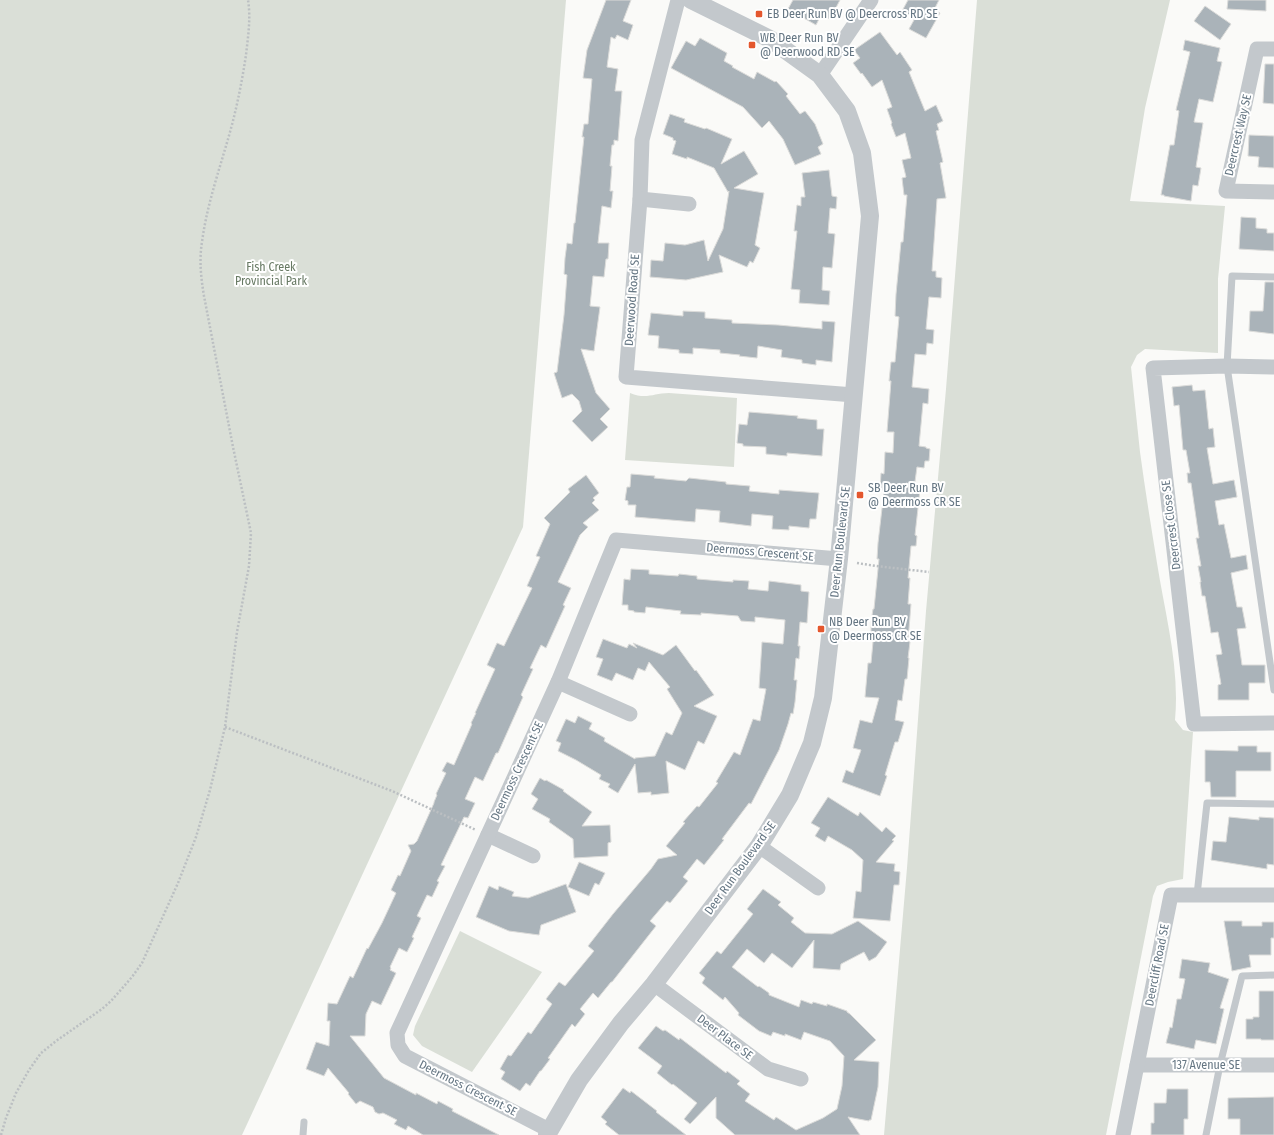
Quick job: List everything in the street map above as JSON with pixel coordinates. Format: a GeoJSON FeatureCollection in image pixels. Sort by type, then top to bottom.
{"type":"FeatureCollection","features":[{"type":"Feature","properties":{"kind":"street","name":"Deerwood Road SE"},"geometry":{"type":"LineString","coordinates":[[678,0],[642,140],[640,199],[626,377],[854,395]]}},
{"type":"Feature","properties":{"kind":"street","name":"Deer Run Boulevard SE"},"geometry":{"type":"LineString","coordinates":[[548,1132],[579,1080],[621,1023],[654,984],[759,846],[790,795],[812,743],[823,698],[839,559],[870,216],[862,153],[847,111],[820,75],[770,39],[691,0]]}},
{"type":"Feature","properties":{"kind":"street"},"geometry":{"type":"LineString","coordinates":[[820,75],[871,0]]}},
{"type":"Feature","properties":{"kind":"street","name":"Deercrest Way SE"},"geometry":{"type":"LineString","coordinates":[[1274,49],[1258,49],[1226,191],[1274,192]]}},
{"type":"Feature","properties":{"kind":"street"},"geometry":{"type":"LineString","coordinates":[[640,199],[690,204]]}},
{"type":"Feature","properties":{"kind":"street","name":"Deercrest Close SE"},"geometry":{"type":"LineString","coordinates":[[1274,367],[1228,366],[1153,368],[1194,724],[1274,723]]}},
{"type":"Feature","properties":{"kind":"street","name":"Deermoss Crescent SE"},"geometry":{"type":"LineString","coordinates":[[548,1132],[405,1056],[398,1045],[397,1033],[558,682],[616,540],[839,559]]}},
{"type":"Feature","properties":{"kind":"street"},"geometry":{"type":"LineString","coordinates":[[558,682],[630,714]]}},
{"type":"Feature","properties":{"kind":"street"},"geometry":{"type":"LineString","coordinates":[[488,835],[533,856]]}},
{"type":"Feature","properties":{"kind":"street"},"geometry":{"type":"LineString","coordinates":[[759,846],[818,888]]}},
{"type":"Feature","properties":{"kind":"street","name":"Deercliff Road SE"},"geometry":{"type":"LineString","coordinates":[[1123,1135],[1171,895],[1274,895]]}},
{"type":"Feature","properties":{"kind":"street","name":"Deer Place SE"},"geometry":{"type":"LineString","coordinates":[[654,984],[768,1069],[801,1079]]}},
{"type":"Feature","properties":{"kind":"street","name":"137 Avenue SE"},"geometry":{"type":"LineString","coordinates":[[1137,1065],[1274,1065]]}},
{"type":"Feature","properties":{"kind":"lane"},"geometry":{"type":"LineString","coordinates":[[1274,277],[1232,276],[1228,366],[1274,690]]}},
{"type":"Feature","properties":{"kind":"lane"},"geometry":{"type":"LineString","coordinates":[[1197,895],[1207,803],[1274,804]]}},
{"type":"Feature","properties":{"kind":"lane"},"geometry":{"type":"LineString","coordinates":[[1206,1135],[1220,1065],[1242,976],[1274,975]]}},
{"type":"Feature","properties":{"kind":"lane"},"geometry":{"type":"LineString","coordinates":[[303,1135],[304,1122]]}},
{"type":"Feature","properties":{"kind":"path"},"geometry":{"type":"LineString","coordinates":[[1,1135],[16,1093],[41,1053],[111,1001],[142,963],[178,883],[196,837],[210,790],[225,727],[237,632],[249,566],[251,533],[201,282],[201,256],[202,242],[212,193],[231,131],[243,74],[249,28],[248,0]]}},
{"type":"Feature","properties":{"kind":"path"},"geometry":{"type":"LineString","coordinates":[[857,563],[929,572]]}},
{"type":"Feature","properties":{"kind":"path"},"geometry":{"type":"LineString","coordinates":[[225,727],[392,791],[488,835]]}},
{"type":"Feature","properties":{"kind":"green space","name":"Fish Creek Provincial Park"},"geometry":{"type":"Polygon","coordinates":[[[0,0],[566,0],[523,527],[242,1135],[0,1135],[0,0]]]}},
{"type":"Feature","properties":{"kind":"green space"},"geometry":{"type":"Polygon","coordinates":[[[977,0],[1170,0],[1145,108],[1130,201],[1225,206],[1218,279],[1218,353],[1145,349],[1137,355],[1131,367],[1144,480],[1174,660],[1176,700],[1175,720],[1183,730],[1193,732],[1183,879],[1157,886],[1153,896],[1106,1135],[884,1135],[977,0]]]}},
{"type":"Feature","properties":{"kind":"green space"},"geometry":{"type":"Polygon","coordinates":[[[630,393],[641,396],[669,393],[737,398],[734,467],[625,460],[630,393]]]}},
{"type":"Feature","properties":{"kind":"green space"},"geometry":{"type":"Polygon","coordinates":[[[460,931],[542,972],[472,1072],[422,1046],[413,1035],[415,1026],[460,931]]]}},
{"type":"Feature","properties":{"kind":"building"},"geometry":{"type":"Polygon","coordinates":[[[606,0],[631,0],[623,21],[633,25],[628,40],[617,35],[615,39],[611,37],[607,67],[618,69],[615,91],[622,91],[618,141],[614,140],[614,145],[612,145],[610,166],[612,166],[610,191],[613,191],[611,208],[602,206],[598,243],[609,243],[608,259],[606,259],[604,277],[593,276],[590,306],[600,307],[594,351],[581,349],[596,393],[610,409],[600,419],[608,427],[592,442],[572,421],[582,411],[579,401],[572,394],[562,398],[554,373],[557,372],[564,315],[567,275],[564,274],[567,243],[572,244],[584,137],[582,137],[584,124],[588,124],[592,79],[583,78],[587,50],[606,0]]]}},
{"type":"Feature","properties":{"kind":"building"},"geometry":{"type":"Polygon","coordinates":[[[793,0],[840,0],[830,19],[821,15],[816,25],[788,9],[793,0]]]}},
{"type":"Feature","properties":{"kind":"building"},"geometry":{"type":"Polygon","coordinates":[[[908,0],[939,0],[934,10],[940,13],[926,38],[909,29],[914,20],[912,19],[913,17],[902,11],[908,0]]]}},
{"type":"Feature","properties":{"kind":"building"},"geometry":{"type":"Polygon","coordinates":[[[1228,0],[1266,0],[1266,11],[1227,9],[1228,0]]]}},
{"type":"Feature","properties":{"kind":"building"},"geometry":{"type":"Polygon","coordinates":[[[1205,6],[1231,24],[1220,40],[1194,21],[1205,6]]]}},
{"type":"Feature","properties":{"kind":"building"},"geometry":{"type":"Polygon","coordinates":[[[880,32],[897,55],[900,52],[912,70],[909,72],[925,111],[936,105],[943,121],[937,124],[939,130],[936,131],[943,162],[940,163],[946,198],[937,199],[932,271],[936,271],[936,277],[942,278],[941,298],[929,297],[926,329],[934,330],[933,344],[927,343],[926,355],[915,354],[912,387],[929,389],[928,404],[923,403],[919,446],[930,449],[929,461],[925,461],[924,468],[917,467],[914,489],[920,490],[915,535],[917,536],[916,546],[911,546],[908,578],[910,578],[908,604],[911,604],[908,641],[910,642],[909,658],[907,679],[905,679],[902,701],[898,700],[895,720],[904,722],[898,742],[895,742],[885,775],[887,776],[880,796],[842,782],[846,770],[853,773],[861,750],[853,748],[860,720],[872,723],[879,698],[865,697],[868,663],[871,663],[873,642],[871,641],[871,622],[874,609],[879,559],[877,559],[878,543],[884,491],[880,490],[881,473],[884,474],[885,452],[893,453],[894,432],[887,432],[891,381],[889,381],[891,362],[895,362],[899,317],[895,316],[896,294],[901,242],[903,242],[907,195],[904,195],[902,178],[906,177],[902,160],[911,158],[905,133],[896,137],[891,124],[892,123],[887,109],[892,107],[882,80],[872,87],[853,63],[860,58],[854,50],[880,32]]]}},
{"type":"Feature","properties":{"kind":"building"},"geometry":{"type":"Polygon","coordinates":[[[700,38],[727,53],[724,61],[733,66],[732,67],[754,79],[757,72],[775,82],[776,81],[788,94],[786,96],[800,114],[805,111],[815,124],[823,144],[818,147],[821,154],[795,165],[783,139],[769,121],[762,128],[743,107],[671,68],[686,41],[695,46],[700,38]]]}},
{"type":"Feature","properties":{"kind":"building"},"geometry":{"type":"Polygon","coordinates":[[[1185,40],[1220,48],[1217,61],[1222,62],[1213,102],[1199,99],[1194,122],[1203,123],[1196,167],[1201,168],[1198,186],[1193,185],[1191,201],[1161,195],[1170,145],[1174,145],[1179,111],[1176,110],[1190,52],[1183,50],[1185,40]]]}},
{"type":"Feature","properties":{"kind":"building"},"geometry":{"type":"Polygon","coordinates":[[[1265,64],[1274,64],[1274,104],[1263,103],[1265,64]]]}},
{"type":"Feature","properties":{"kind":"building"},"geometry":{"type":"Polygon","coordinates":[[[670,114],[685,119],[684,122],[705,129],[706,128],[732,139],[721,164],[744,151],[758,174],[734,188],[764,193],[755,245],[760,248],[753,263],[750,261],[747,267],[719,255],[723,272],[686,280],[650,277],[651,260],[663,261],[665,243],[685,245],[704,240],[708,261],[723,229],[729,191],[728,192],[714,168],[687,157],[687,159],[672,154],[676,141],[673,140],[673,138],[663,134],[670,114]]]}},
{"type":"Feature","properties":{"kind":"building"},"geometry":{"type":"Polygon","coordinates":[[[1249,135],[1274,136],[1274,168],[1258,167],[1259,157],[1248,156],[1249,135]]]}},
{"type":"Feature","properties":{"kind":"building"},"geometry":{"type":"Polygon","coordinates":[[[829,170],[832,196],[837,197],[836,209],[830,208],[828,233],[835,234],[832,268],[823,267],[822,290],[830,291],[829,305],[799,303],[800,290],[791,289],[797,231],[794,231],[797,205],[801,206],[801,197],[805,197],[802,173],[829,170]]]}},
{"type":"Feature","properties":{"kind":"building"},"geometry":{"type":"Polygon","coordinates":[[[1241,217],[1256,218],[1256,228],[1267,229],[1267,233],[1274,233],[1274,251],[1239,249],[1241,217]]]}},
{"type":"Feature","properties":{"kind":"building"},"geometry":{"type":"Polygon","coordinates":[[[1265,282],[1274,282],[1274,334],[1249,331],[1250,311],[1263,311],[1265,282]]]}},
{"type":"Feature","properties":{"kind":"building"},"geometry":{"type":"Polygon","coordinates":[[[683,311],[705,312],[705,318],[732,320],[732,323],[822,329],[822,321],[835,322],[832,362],[816,360],[816,365],[802,363],[802,360],[781,357],[782,350],[758,346],[757,358],[720,353],[720,350],[693,348],[693,354],[679,353],[679,350],[658,348],[659,336],[648,335],[651,313],[683,316],[683,311]]]}},
{"type":"Feature","properties":{"kind":"building"},"geometry":{"type":"Polygon","coordinates":[[[1192,385],[1193,391],[1205,390],[1209,429],[1213,428],[1215,447],[1207,448],[1213,484],[1234,480],[1237,497],[1215,501],[1219,525],[1224,524],[1231,558],[1246,555],[1248,569],[1231,573],[1237,607],[1242,607],[1246,628],[1237,629],[1242,665],[1265,665],[1265,683],[1249,683],[1249,700],[1218,700],[1218,685],[1221,684],[1216,655],[1222,654],[1218,632],[1211,633],[1205,596],[1202,596],[1198,566],[1201,566],[1196,538],[1199,538],[1191,483],[1188,483],[1187,473],[1190,473],[1186,450],[1183,450],[1179,405],[1174,406],[1172,387],[1192,385]]]}},
{"type":"Feature","properties":{"kind":"building"},"geometry":{"type":"Polygon","coordinates":[[[749,412],[798,416],[797,418],[817,420],[817,429],[824,429],[822,456],[787,453],[787,456],[766,454],[766,447],[743,446],[743,444],[737,443],[739,424],[747,425],[749,412]]]}},
{"type":"Feature","properties":{"kind":"building"},"geometry":{"type":"Polygon","coordinates":[[[631,474],[686,481],[689,478],[726,482],[726,484],[750,486],[749,491],[779,494],[779,490],[819,493],[816,519],[810,519],[809,528],[789,526],[789,530],[772,529],[773,516],[752,514],[751,526],[719,522],[720,511],[696,509],[695,522],[635,517],[636,505],[628,505],[628,501],[625,500],[627,487],[630,487],[631,474]]]}},
{"type":"Feature","properties":{"kind":"building"},"geometry":{"type":"Polygon","coordinates":[[[586,475],[599,493],[593,498],[595,500],[592,503],[599,510],[583,523],[588,527],[580,535],[558,582],[571,588],[563,605],[565,606],[546,648],[541,645],[530,668],[533,669],[521,695],[523,697],[498,753],[496,753],[483,781],[475,777],[465,799],[475,803],[468,818],[464,817],[441,865],[445,866],[437,881],[439,882],[432,897],[427,895],[417,916],[421,918],[407,952],[399,948],[390,967],[390,970],[396,973],[381,1005],[372,1001],[366,1014],[365,1036],[350,1036],[384,1078],[437,1104],[438,1101],[453,1109],[452,1111],[499,1135],[423,1135],[408,1126],[406,1130],[394,1124],[397,1120],[383,1113],[379,1114],[375,1112],[373,1107],[360,1101],[356,1104],[348,1094],[349,1093],[328,1068],[324,1076],[306,1069],[316,1042],[329,1046],[330,1021],[327,1021],[328,1003],[337,1004],[350,976],[353,978],[367,948],[368,949],[382,923],[396,893],[391,890],[398,875],[400,876],[411,851],[408,845],[414,844],[417,841],[446,773],[442,771],[447,762],[454,765],[495,669],[487,665],[497,643],[504,646],[532,588],[527,586],[540,557],[536,556],[550,524],[544,518],[570,492],[568,489],[586,475]]]}},
{"type":"Feature","properties":{"kind":"building"},"geometry":{"type":"Polygon","coordinates":[[[631,569],[649,570],[649,574],[678,576],[679,574],[697,576],[697,579],[733,582],[733,580],[749,581],[748,589],[768,591],[769,581],[801,585],[801,591],[809,592],[807,623],[800,622],[798,646],[800,646],[799,659],[796,658],[794,680],[797,680],[793,714],[791,713],[779,750],[751,804],[749,803],[722,839],[724,840],[704,865],[697,859],[683,877],[688,881],[670,903],[667,901],[650,921],[656,926],[598,998],[593,993],[580,1009],[585,1014],[575,1027],[572,1024],[548,1058],[550,1059],[530,1086],[526,1083],[520,1091],[501,1079],[505,1072],[500,1069],[508,1055],[511,1056],[528,1032],[531,1034],[552,1004],[546,999],[559,982],[565,986],[594,951],[588,946],[658,859],[677,855],[666,846],[685,823],[683,822],[697,806],[699,807],[718,783],[716,782],[734,752],[740,755],[753,719],[760,721],[766,689],[759,688],[762,642],[783,644],[785,620],[755,617],[755,622],[741,621],[738,616],[701,613],[701,615],[680,614],[681,611],[646,607],[645,613],[628,610],[628,605],[622,605],[624,579],[630,580],[631,569]]]}},
{"type":"Feature","properties":{"kind":"building"},"geometry":{"type":"Polygon","coordinates":[[[603,639],[627,648],[629,644],[637,648],[633,643],[663,655],[676,645],[714,695],[694,706],[717,716],[704,744],[698,741],[685,770],[666,761],[669,793],[651,795],[651,792],[638,793],[635,764],[618,793],[608,787],[610,784],[599,779],[601,775],[558,751],[561,743],[556,741],[566,719],[575,723],[578,716],[592,723],[589,729],[605,738],[604,741],[635,759],[655,756],[666,732],[672,735],[682,713],[667,689],[670,687],[649,662],[645,671],[638,668],[633,680],[616,673],[612,681],[597,675],[603,659],[596,657],[603,639]]]}},
{"type":"Feature","properties":{"kind":"building"},"geometry":{"type":"Polygon","coordinates":[[[1238,746],[1257,746],[1257,752],[1271,752],[1271,771],[1236,771],[1236,797],[1211,797],[1210,782],[1205,782],[1205,750],[1238,751],[1238,746]]]}},
{"type":"Feature","properties":{"kind":"building"},"geometry":{"type":"Polygon","coordinates":[[[540,778],[564,790],[563,791],[592,812],[582,826],[610,825],[611,842],[608,843],[608,856],[574,858],[573,839],[549,822],[550,819],[532,809],[538,799],[531,794],[540,778]]]}},
{"type":"Feature","properties":{"kind":"building"},"geometry":{"type":"Polygon","coordinates":[[[828,797],[858,816],[860,812],[882,832],[886,827],[896,836],[892,840],[894,841],[876,862],[895,864],[894,871],[900,872],[899,885],[894,885],[890,921],[853,918],[856,891],[861,892],[863,860],[852,850],[828,836],[825,842],[815,836],[820,828],[811,823],[828,797]]]}},
{"type":"Feature","properties":{"kind":"building"},"geometry":{"type":"Polygon","coordinates":[[[1229,817],[1259,820],[1259,817],[1274,818],[1274,865],[1267,864],[1267,869],[1211,860],[1213,841],[1226,842],[1229,817]]]}},
{"type":"Feature","properties":{"kind":"building"},"geometry":{"type":"Polygon","coordinates":[[[579,862],[605,873],[599,885],[595,883],[589,896],[568,887],[579,862]]]}},
{"type":"Feature","properties":{"kind":"building"},"geometry":{"type":"Polygon","coordinates":[[[566,884],[576,912],[541,925],[539,935],[509,931],[476,917],[489,886],[498,890],[499,886],[514,892],[512,896],[528,898],[566,884]]]}},
{"type":"Feature","properties":{"kind":"building"},"geometry":{"type":"Polygon","coordinates":[[[763,889],[781,902],[778,905],[794,918],[791,922],[805,933],[832,934],[858,921],[887,942],[876,957],[869,961],[864,952],[841,964],[840,970],[813,968],[814,940],[792,968],[772,953],[764,963],[747,949],[732,967],[758,987],[759,986],[769,993],[769,995],[799,1007],[801,1000],[812,1004],[813,1002],[827,1006],[827,1004],[847,1011],[876,1040],[854,1060],[879,1062],[878,1087],[871,1120],[869,1121],[848,1117],[860,1135],[735,1135],[716,1118],[716,1097],[690,1124],[684,1119],[697,1103],[657,1073],[662,1066],[638,1048],[656,1026],[663,1031],[665,1030],[679,1040],[680,1038],[726,1073],[727,1071],[740,1081],[737,1084],[750,1094],[745,1101],[774,1120],[776,1117],[796,1130],[823,1118],[837,1109],[842,1086],[844,1056],[830,1041],[804,1032],[801,1040],[785,1034],[785,1036],[773,1032],[771,1036],[759,1031],[738,1015],[739,1013],[725,997],[723,1000],[702,983],[705,978],[699,973],[717,951],[721,954],[753,914],[747,909],[763,889]]]}},
{"type":"Feature","properties":{"kind":"building"},"geometry":{"type":"Polygon","coordinates":[[[1224,921],[1242,921],[1242,926],[1262,926],[1262,922],[1274,922],[1274,938],[1271,938],[1271,955],[1249,955],[1251,967],[1232,971],[1224,921]]]}},
{"type":"Feature","properties":{"kind":"building"},"geometry":{"type":"Polygon","coordinates":[[[1182,959],[1210,963],[1208,972],[1229,979],[1220,1008],[1224,1009],[1216,1044],[1196,1040],[1194,1049],[1166,1043],[1170,1027],[1172,1028],[1177,999],[1181,999],[1185,979],[1179,978],[1182,959]]]}},
{"type":"Feature","properties":{"kind":"building"},"geometry":{"type":"Polygon","coordinates":[[[1259,991],[1274,991],[1274,1040],[1246,1039],[1246,1019],[1259,1017],[1259,991]]]}},
{"type":"Feature","properties":{"kind":"building"},"geometry":{"type":"Polygon","coordinates":[[[623,1088],[630,1093],[631,1091],[686,1135],[619,1135],[605,1124],[607,1122],[601,1117],[623,1088]]]}},
{"type":"Feature","properties":{"kind":"building"},"geometry":{"type":"Polygon","coordinates":[[[1167,1089],[1188,1089],[1188,1119],[1184,1119],[1184,1135],[1151,1135],[1151,1123],[1154,1123],[1154,1103],[1166,1103],[1167,1089]]]}},
{"type":"Feature","properties":{"kind":"building"},"geometry":{"type":"Polygon","coordinates":[[[1274,1097],[1274,1135],[1240,1135],[1240,1119],[1228,1119],[1228,1098],[1274,1097]]]}},
{"type":"Feature","properties":{"kind":"place","name":"EB Deer Run BV @ Deercross RD SE"},"geometry":{"type":"Point","coordinates":[759,14]}},
{"type":"Feature","properties":{"kind":"place","name":"WB Deer Run BV @ Deerwood RD SE"},"geometry":{"type":"Point","coordinates":[752,45]}},
{"type":"Feature","properties":{"kind":"place","name":"SB Deer Run BV @ Deermoss CR SE"},"geometry":{"type":"Point","coordinates":[860,495]}},
{"type":"Feature","properties":{"kind":"place","name":"NB Deer Run BV @ Deermoss CR SE"},"geometry":{"type":"Point","coordinates":[821,629]}}]}
